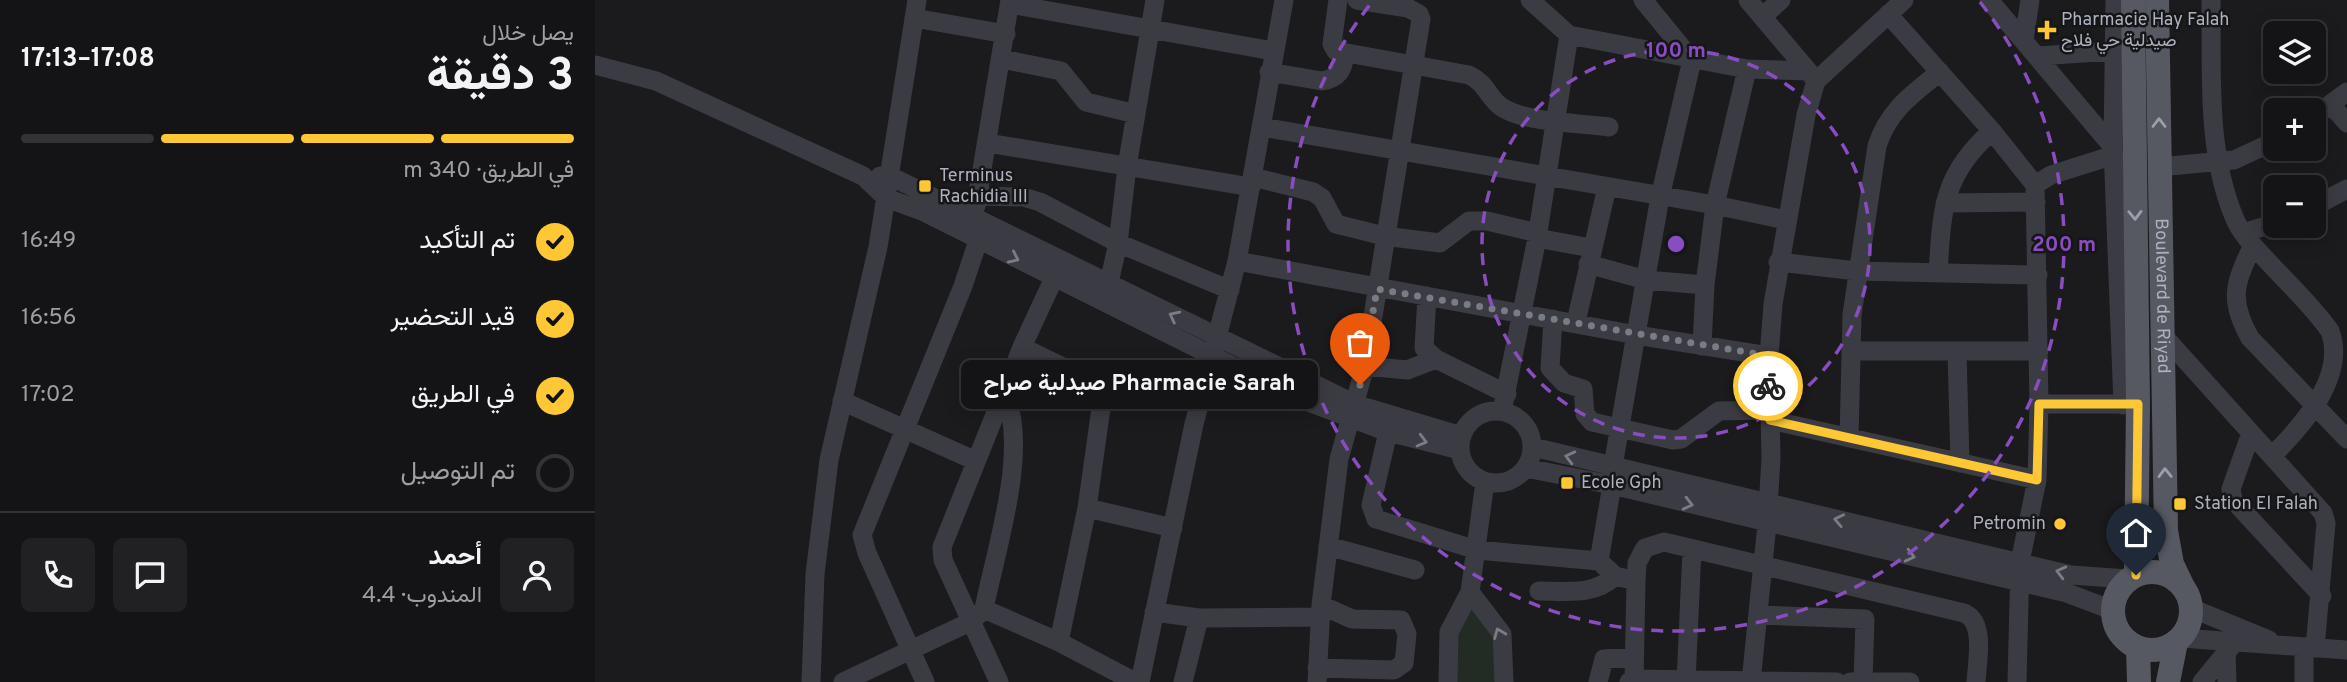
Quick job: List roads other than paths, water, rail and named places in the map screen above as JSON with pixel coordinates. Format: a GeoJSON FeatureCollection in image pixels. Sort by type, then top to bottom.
{"type":"FeatureCollection","features":[{"type":"Feature","properties":{"kind":"main road","name":"Boulevard de Riyad"},"geometry":{"type":"LineString","coordinates":[[2132,577],[2124,50],[2133,0]]}},
{"type":"Feature","properties":{"kind":"main road","name":"Boulevard de Riyad"},"geometry":{"type":"LineString","coordinates":[[2157,0],[2167,540],[2172,564],[2187,597]]}},
{"type":"Feature","properties":{"kind":"main road"},"geometry":{"type":"LineString","coordinates":[[2168,682],[2178,640],[2189,624],[2187,597],[2162,572],[2132,577],[2114,598],[2112,610],[2119,634],[2138,648],[2164,649],[2178,640]]}},
{"type":"Feature","properties":{"kind":"main road"},"geometry":{"type":"LineString","coordinates":[[2138,648],[2139,682]]}},
{"type":"Feature","properties":{"kind":"street"},"geometry":{"type":"LineString","coordinates":[[1107,294],[1118,243],[1127,167],[1155,0]]}},
{"type":"Feature","properties":{"kind":"street"},"geometry":{"type":"LineString","coordinates":[[844,682],[978,615],[1059,642],[1137,682],[1237,261],[1284,0]]}},
{"type":"Feature","properties":{"kind":"street"},"geometry":{"type":"LineString","coordinates":[[1338,0],[1332,44],[1336,51],[1469,75],[1482,82],[1506,110],[1609,127]]}},
{"type":"Feature","properties":{"kind":"street"},"geometry":{"type":"LineString","coordinates":[[1154,612],[1199,618],[1321,611],[1352,619],[1401,620],[1407,641],[1404,663],[1394,670],[1317,675],[1321,611],[1339,459],[1364,366],[1419,14],[1408,8],[1357,0]]}},
{"type":"Feature","properties":{"kind":"street"},"geometry":{"type":"LineString","coordinates":[[1530,0],[1569,35],[1692,60],[1812,76]]}},
{"type":"Feature","properties":{"kind":"street"},"geometry":{"type":"LineString","coordinates":[[1643,0],[1692,60]]}},
{"type":"Feature","properties":{"kind":"street"},"geometry":{"type":"LineString","coordinates":[[1748,0],[1812,76]]}},
{"type":"Feature","properties":{"kind":"street"},"geometry":{"type":"LineString","coordinates":[[1762,17],[1781,0]]}},
{"type":"Feature","properties":{"kind":"street"},"geometry":{"type":"LineString","coordinates":[[1751,682],[1768,514],[1769,356],[1778,262],[1812,76],[1905,0]]}},
{"type":"Feature","properties":{"kind":"street"},"geometry":{"type":"LineString","coordinates":[[1989,0],[2025,40],[2113,151]]}},
{"type":"Feature","properties":{"kind":"street"},"geometry":{"type":"LineString","coordinates":[[2025,40],[2031,0]]}},
{"type":"Feature","properties":{"kind":"street"},"geometry":{"type":"LineString","coordinates":[[2039,404],[2130,405],[2113,151],[2124,50],[2115,0]]}},
{"type":"Feature","properties":{"kind":"street"},"geometry":{"type":"LineString","coordinates":[[2211,0],[2217,162],[2229,206],[2248,239],[2330,331],[2338,354],[2334,381],[2319,409],[2272,456]]}},
{"type":"Feature","properties":{"kind":"street"},"geometry":{"type":"LineString","coordinates":[[925,682],[862,540],[863,530],[879,485],[905,430],[973,239],[974,217],[1010,2],[1067,8],[1149,30],[1273,51]]}},
{"type":"Feature","properties":{"kind":"street"},"geometry":{"type":"LineString","coordinates":[[811,682],[821,512],[886,198],[916,9],[1006,34]]}},
{"type":"Feature","properties":{"kind":"street"},"geometry":{"type":"LineString","coordinates":[[1888,14],[1992,131],[2035,194],[2039,351],[2037,480],[2020,562],[2017,682]]}},
{"type":"Feature","properties":{"kind":"street"},"geometry":{"type":"LineString","coordinates":[[1427,296],[1423,338],[1425,348],[1436,359],[1504,402],[1512,414],[1527,427],[1533,447],[1526,468],[1508,481],[1485,482],[1468,470],[1461,443],[1467,427],[1482,414],[1504,402],[1538,235],[1569,35]]}},
{"type":"Feature","properties":{"kind":"street"},"geometry":{"type":"LineString","coordinates":[[2038,56],[2124,50]]}},
{"type":"Feature","properties":{"kind":"street"},"geometry":{"type":"LineString","coordinates":[[1269,72],[1322,81],[1331,79],[1341,71],[1345,54]]}},
{"type":"Feature","properties":{"kind":"street"},"geometry":{"type":"LineString","coordinates":[[1002,59],[1061,71],[1086,102],[1136,114]]}},
{"type":"Feature","properties":{"kind":"street"},"geometry":{"type":"LineString","coordinates":[[1599,561],[1660,197],[1692,60]]}},
{"type":"Feature","properties":{"kind":"street"},"geometry":{"type":"LineString","coordinates":[[595,65],[656,81],[863,176],[886,198],[922,211],[1055,278],[1107,294],[1219,339],[1388,432],[1461,443]]}},
{"type":"Feature","properties":{"kind":"street"},"geometry":{"type":"LineString","coordinates":[[1702,346],[1705,285],[1715,205],[1747,69]]}},
{"type":"Feature","properties":{"kind":"street"},"geometry":{"type":"LineString","coordinates":[[1849,438],[1851,351],[1857,271],[1882,129],[1902,102],[1940,72]]}},
{"type":"Feature","properties":{"kind":"street"},"geometry":{"type":"LineString","coordinates":[[2326,109],[2347,92]]}},
{"type":"Feature","properties":{"kind":"street"},"geometry":{"type":"LineString","coordinates":[[2332,106],[2347,123]]}},
{"type":"Feature","properties":{"kind":"street"},"geometry":{"type":"LineString","coordinates":[[1262,127],[1715,205],[1786,220]]}},
{"type":"Feature","properties":{"kind":"street"},"geometry":{"type":"LineString","coordinates":[[1938,273],[1945,203],[1962,160],[1992,131]]}},
{"type":"Feature","properties":{"kind":"street"},"geometry":{"type":"LineString","coordinates":[[988,143],[1127,167],[1313,191],[1322,198],[1336,224],[1384,236],[1440,243],[1463,224],[1476,220],[1538,235],[1646,280],[1705,285]]}},
{"type":"Feature","properties":{"kind":"street"},"geometry":{"type":"LineString","coordinates":[[2159,167],[2234,160],[2263,147]]}},
{"type":"Feature","properties":{"kind":"street"},"geometry":{"type":"LineString","coordinates":[[1945,203],[2035,194],[2064,170],[2113,151]]}},
{"type":"Feature","properties":{"kind":"street"},"geometry":{"type":"LineString","coordinates":[[863,176],[890,176],[974,217],[1212,358],[1352,412],[1461,443]]}},
{"type":"Feature","properties":{"kind":"street"},"geometry":{"type":"LineString","coordinates":[[1576,323],[1607,187]]}},
{"type":"Feature","properties":{"kind":"street"},"geometry":{"type":"LineString","coordinates":[[2326,200],[2347,189]]}},
{"type":"Feature","properties":{"kind":"street"},"geometry":{"type":"LineString","coordinates":[[978,196],[1023,197],[1040,202],[1118,243],[1230,290]]}},
{"type":"Feature","properties":{"kind":"street"},"geometry":{"type":"LineString","coordinates":[[2263,230],[2248,239],[2235,286],[2242,324],[2250,338],[2347,439]]}},
{"type":"Feature","properties":{"kind":"street"},"geometry":{"type":"LineString","coordinates":[[1237,261],[1377,289],[1769,356]]}},
{"type":"Feature","properties":{"kind":"street"},"geometry":{"type":"LineString","coordinates":[[1778,262],[1857,271],[2038,275]]}},
{"type":"Feature","properties":{"kind":"street"},"geometry":{"type":"LineString","coordinates":[[999,682],[978,615],[942,554],[1022,347],[1055,278]]}},
{"type":"Feature","properties":{"kind":"street"},"geometry":{"type":"LineString","coordinates":[[1553,319],[1549,356],[1553,373],[1564,383],[1583,389],[1586,416],[1592,422],[1661,438],[1681,439],[1719,411],[1770,415],[1849,438],[2037,480]]}},
{"type":"Feature","properties":{"kind":"street"},"geometry":{"type":"LineString","coordinates":[[2162,334],[2323,513],[2326,523],[2322,596],[2304,682]]}},
{"type":"Feature","properties":{"kind":"street"},"geometry":{"type":"LineString","coordinates":[[1022,347],[1071,371],[1100,392],[1100,429],[1087,508],[1059,642]]}},
{"type":"Feature","properties":{"kind":"street"},"geometry":{"type":"LineString","coordinates":[[1851,351],[2039,351]]}},
{"type":"Feature","properties":{"kind":"street"},"geometry":{"type":"LineString","coordinates":[[1957,352],[1960,463]]}},
{"type":"Feature","properties":{"kind":"street"},"geometry":{"type":"LineString","coordinates":[[1364,366],[1407,370],[1436,359]]}},
{"type":"Feature","properties":{"kind":"street"},"geometry":{"type":"LineString","coordinates":[[978,615],[1015,449],[1012,411],[1004,392]]}},
{"type":"Feature","properties":{"kind":"street"},"geometry":{"type":"LineString","coordinates":[[842,401],[976,461]]}},
{"type":"Feature","properties":{"kind":"street"},"geometry":{"type":"LineString","coordinates":[[1388,432],[1371,505],[1376,519],[1478,550],[1599,561],[1615,576],[1636,580]]}},
{"type":"Feature","properties":{"kind":"street"},"geometry":{"type":"LineString","coordinates":[[2251,433],[2231,489],[2233,500],[2322,596]]}},
{"type":"Feature","properties":{"kind":"street"},"geometry":{"type":"LineString","coordinates":[[1533,447],[1613,475],[1768,514],[2020,562],[2071,575],[2132,577]]}},
{"type":"Feature","properties":{"kind":"street"},"geometry":{"type":"LineString","coordinates":[[1526,468],[1613,475]]}},
{"type":"Feature","properties":{"kind":"street"},"geometry":{"type":"LineString","coordinates":[[1448,682],[1449,632],[1470,592],[1478,550],[1485,482]]}},
{"type":"Feature","properties":{"kind":"street"},"geometry":{"type":"LineString","coordinates":[[1087,508],[1173,528]]}},
{"type":"Feature","properties":{"kind":"street"},"geometry":{"type":"LineString","coordinates":[[1768,514],[1807,531],[2077,596],[2112,610]]}},
{"type":"Feature","properties":{"kind":"street"},"geometry":{"type":"LineString","coordinates":[[1910,682],[1633,681],[1636,580],[1640,555],[1649,544],[1664,542],[1971,617],[1977,629],[1976,682]]}},
{"type":"Feature","properties":{"kind":"street"},"geometry":{"type":"LineString","coordinates":[[1328,546],[1415,570]]}},
{"type":"Feature","properties":{"kind":"street"},"geometry":{"type":"LineString","coordinates":[[1686,681],[1692,548]]}},
{"type":"Feature","properties":{"kind":"street"},"geometry":{"type":"LineString","coordinates":[[1539,591],[1588,591],[1606,584],[1615,576]]}},
{"type":"Feature","properties":{"kind":"street"},"geometry":{"type":"LineString","coordinates":[[1470,592],[1502,634],[1504,682]]}},
{"type":"Feature","properties":{"kind":"street"},"geometry":{"type":"LineString","coordinates":[[1863,681],[1865,619],[1882,594]]}},
{"type":"Feature","properties":{"kind":"street"},"geometry":{"type":"LineString","coordinates":[[2187,597],[2279,646]]}},
{"type":"Feature","properties":{"kind":"street"},"geometry":{"type":"LineString","coordinates":[[1759,615],[1793,619],[1865,619]]}},
{"type":"Feature","properties":{"kind":"street"},"geometry":{"type":"LineString","coordinates":[[1183,682],[1199,618]]}},
{"type":"Feature","properties":{"kind":"street"},"geometry":{"type":"LineString","coordinates":[[2178,640],[2230,647],[2279,646],[2347,650]]}},
{"type":"Feature","properties":{"kind":"street"},"geometry":{"type":"LineString","coordinates":[[2202,682],[2230,647]]}},
{"type":"Feature","properties":{"kind":"street"},"geometry":{"type":"LineString","coordinates":[[2227,682],[2230,647]]}},
{"type":"Feature","properties":{"kind":"street"},"geometry":{"type":"LineString","coordinates":[[1598,682],[1604,659],[1634,656]]}},
{"type":"Feature","properties":{"kind":"place","name":"Pharmacie Hay Falah صيدلية حي فلاح"},"geometry":{"type":"Point","coordinates":[2047,30]}},
{"type":"Feature","properties":{"kind":"place","name":"Terminus Rachidia III"},"geometry":{"type":"Point","coordinates":[925,186]}},
{"type":"Feature","properties":{"kind":"place","name":"Pharmacie Sarah صيدلية صراح"},"geometry":{"type":"Point","coordinates":[1360,385]}},
{"type":"Feature","properties":{"kind":"place","name":"Ecole Gph"},"geometry":{"type":"Point","coordinates":[1567,483]}},
{"type":"Feature","properties":{"kind":"place","name":"Station El Falah"},"geometry":{"type":"Point","coordinates":[2180,504]}},
{"type":"Feature","properties":{"kind":"place","name":"Petromin"},"geometry":{"type":"Point","coordinates":[2060,524]}}]}
